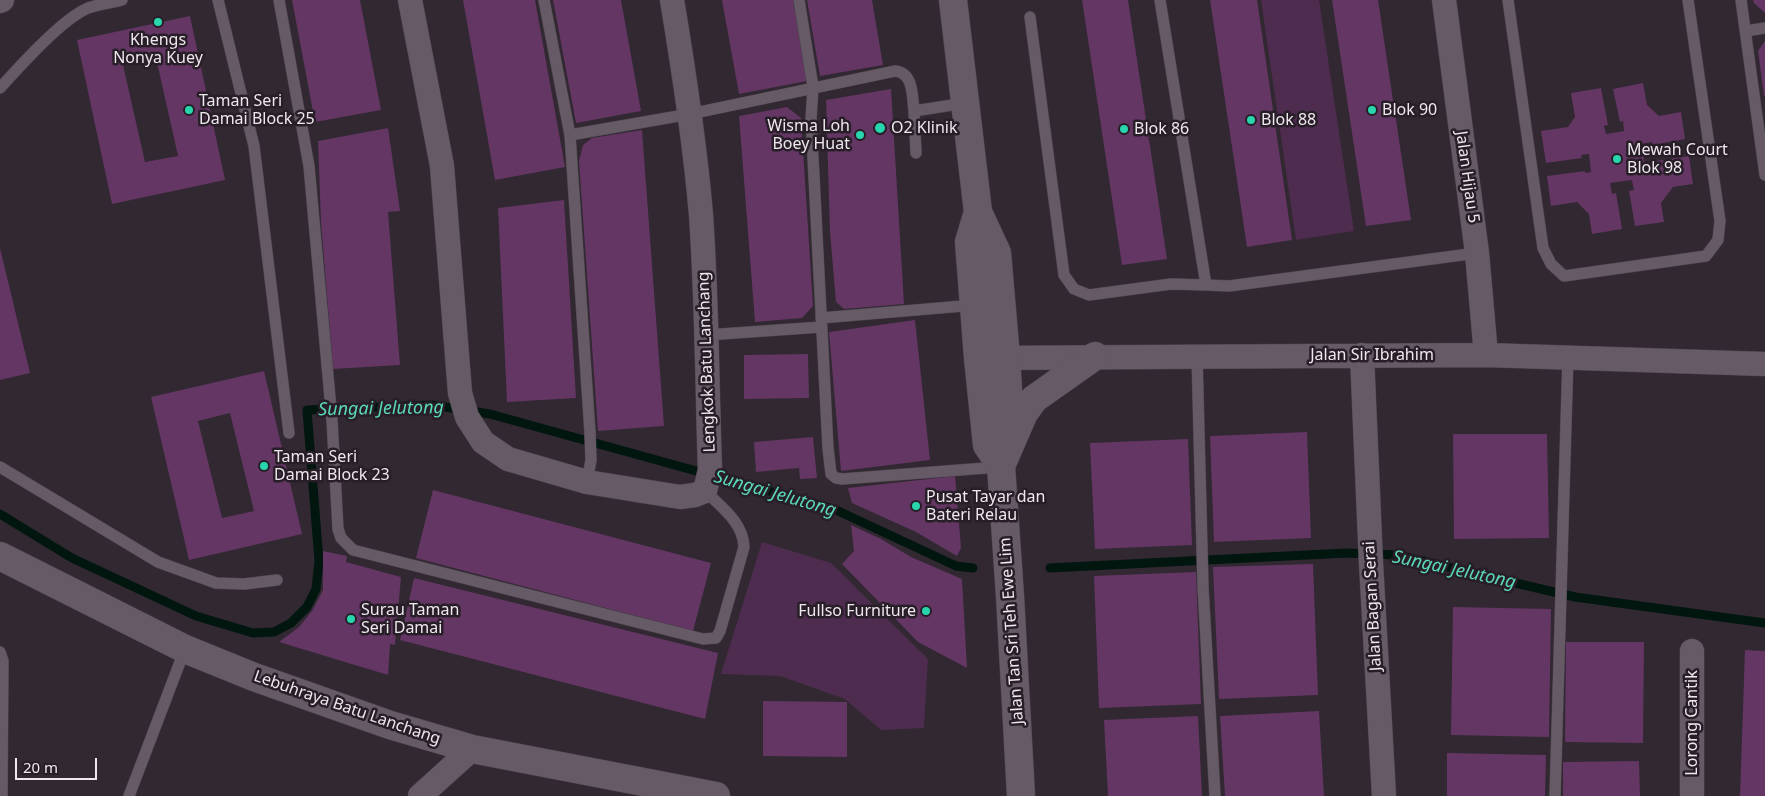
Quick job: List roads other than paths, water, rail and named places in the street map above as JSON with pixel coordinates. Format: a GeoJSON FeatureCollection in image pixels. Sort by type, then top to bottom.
{"type":"FeatureCollection","features":[{"type":"Feature","properties":{"kind":"main road","name":"Jalan Tan Sri Teh Ewe Lim"},"geometry":{"type":"LineString","coordinates":[[953,0],[978,212],[997,254],[1006,357],[1011,442],[1001,466],[1021,796]]}},
{"type":"Feature","properties":{"kind":"main road","name":"Jalan Tan Sri Teh Ewe Lim"},"geometry":{"type":"LineString","coordinates":[[978,212],[969,242],[978,358],[987,445],[1001,466]]}},
{"type":"Feature","properties":{"kind":"main road"},"geometry":{"type":"LineString","coordinates":[[1011,442],[1024,413],[1034,399],[1095,356]]}},
{"type":"Feature","properties":{"kind":"main road","name":"Lebuhraya Batu Lanchang"},"geometry":{"type":"LineString","coordinates":[[0,556],[186,649],[254,676],[390,725],[472,749],[716,796]]}},
{"type":"Feature","properties":{"kind":"street"},"geometry":{"type":"LineString","coordinates":[[410,0],[442,166],[460,393],[467,417],[483,442],[508,458],[589,471],[680,497],[695,495],[704,491]]}},
{"type":"Feature","properties":{"kind":"street","name":"Lengkok Batu Lanchang"},"geometry":{"type":"LineString","coordinates":[[672,0],[690,114],[701,216],[710,454],[710,470],[704,491]]}},
{"type":"Feature","properties":{"kind":"street","name":"Jalan Hijau 5"},"geometry":{"type":"LineString","coordinates":[[1444,0],[1477,253],[1486,355]]}},
{"type":"Feature","properties":{"kind":"street","name":"Jalan Bagan Serai"},"geometry":{"type":"LineString","coordinates":[[1362,355],[1370,552],[1384,796]]}},
{"type":"Feature","properties":{"kind":"street","name":"Jalan Sir Ibrahim"},"geometry":{"type":"LineString","coordinates":[[978,358],[1486,355],[1568,356],[1765,364]]}},
{"type":"Feature","properties":{"kind":"street","name":"Lorong Cantik"},"geometry":{"type":"LineString","coordinates":[[1692,651],[1692,796]]}},
{"type":"Feature","properties":{"kind":"street"},"geometry":{"type":"LineString","coordinates":[[420,796],[472,749]]}},
{"type":"Feature","properties":{"kind":"lane"},"geometry":{"type":"LineString","coordinates":[[0,88],[69,19],[88,8],[122,0]]}},
{"type":"Feature","properties":{"kind":"lane"},"geometry":{"type":"LineString","coordinates":[[218,0],[254,146],[289,433]]}},
{"type":"Feature","properties":{"kind":"lane"},"geometry":{"type":"LineString","coordinates":[[279,0],[309,166],[332,420],[338,529],[341,538],[353,550],[702,639],[716,638],[720,631],[744,547],[744,536],[738,524],[704,491]]}},
{"type":"Feature","properties":{"kind":"lane"},"geometry":{"type":"LineString","coordinates":[[544,0],[570,135],[590,433],[589,471]]}},
{"type":"Feature","properties":{"kind":"lane"},"geometry":{"type":"LineString","coordinates":[[799,0],[813,87],[810,119],[829,468],[836,478],[842,479],[1001,466]]}},
{"type":"Feature","properties":{"kind":"lane"},"geometry":{"type":"LineString","coordinates":[[1160,0],[1206,286]]}},
{"type":"Feature","properties":{"kind":"lane"},"geometry":{"type":"LineString","coordinates":[[1508,0],[1543,248],[1551,264],[1564,276],[1706,256],[1718,240],[1720,221],[1688,0]]}},
{"type":"Feature","properties":{"kind":"lane"},"geometry":{"type":"LineString","coordinates":[[1741,0],[1765,175]]}},
{"type":"Feature","properties":{"kind":"lane"},"geometry":{"type":"LineString","coordinates":[[1030,17],[1064,274],[1074,289],[1089,295],[1171,284],[1229,286],[1477,253]]}},
{"type":"Feature","properties":{"kind":"lane"},"geometry":{"type":"LineString","coordinates":[[1746,31],[1765,28]]}},
{"type":"Feature","properties":{"kind":"lane"},"geometry":{"type":"LineString","coordinates":[[570,135],[690,114],[895,71],[902,72],[908,76],[910,82],[914,111],[916,153]]}},
{"type":"Feature","properties":{"kind":"lane"},"geometry":{"type":"LineString","coordinates":[[914,111],[965,103]]}},
{"type":"Feature","properties":{"kind":"lane"},"geometry":{"type":"LineString","coordinates":[[707,335],[974,305]]}},
{"type":"Feature","properties":{"kind":"lane"},"geometry":{"type":"LineString","coordinates":[[1197,356],[1202,587],[1215,796]]}},
{"type":"Feature","properties":{"kind":"lane"},"geometry":{"type":"LineString","coordinates":[[1555,796],[1568,356]]}},
{"type":"Feature","properties":{"kind":"lane"},"geometry":{"type":"LineString","coordinates":[[0,467],[158,562],[216,583],[244,584],[277,580]]}},
{"type":"Feature","properties":{"kind":"lane"},"geometry":{"type":"LineString","coordinates":[[129,796],[186,649]]}},
{"type":"Feature","properties":{"kind":"lane"},"geometry":{"type":"LineString","coordinates":[[0,652],[3,660],[2,796]]}},
{"type":"Feature","properties":{"kind":"waterway","name":"Sungai Jelutong"},"geometry":{"type":"LineString","coordinates":[[0,514],[72,558],[196,616],[253,633],[274,632],[291,623],[307,607],[316,589],[319,561],[307,410],[432,405],[490,414],[834,509],[956,566],[973,568]]}},
{"type":"Feature","properties":{"kind":"waterway","name":"Sungai Jelutong"},"geometry":{"type":"LineString","coordinates":[[1050,568],[1346,553],[1397,555],[1575,597],[1765,623]]}},
{"type":"Feature","properties":{"kind":"place","name":"Khengs Nonya Kuey"},"geometry":{"type":"Point","coordinates":[158,22]}},
{"type":"Feature","properties":{"kind":"place","name":"Taman Seri Damai Block 25"},"geometry":{"type":"Point","coordinates":[189,110]}},
{"type":"Feature","properties":{"kind":"place","name":"Blok 90"},"geometry":{"type":"Point","coordinates":[1372,110]}},
{"type":"Feature","properties":{"kind":"place","name":"Blok 88"},"geometry":{"type":"Point","coordinates":[1251,120]}},
{"type":"Feature","properties":{"kind":"place","name":"O2 Klinik"},"geometry":{"type":"Point","coordinates":[880,128]}},
{"type":"Feature","properties":{"kind":"place","name":"Blok 86"},"geometry":{"type":"Point","coordinates":[1124,129]}},
{"type":"Feature","properties":{"kind":"place","name":"Wisma Loh Boey Huat"},"geometry":{"type":"Point","coordinates":[860,135]}},
{"type":"Feature","properties":{"kind":"place","name":"Mewah Court Blok 98"},"geometry":{"type":"Point","coordinates":[1617,159]}},
{"type":"Feature","properties":{"kind":"place","name":"Taman Seri Damai Block 23"},"geometry":{"type":"Point","coordinates":[264,466]}},
{"type":"Feature","properties":{"kind":"place","name":"Pusat Tayar dan Bateri Relau"},"geometry":{"type":"Point","coordinates":[916,506]}},
{"type":"Feature","properties":{"kind":"place","name":"Fullso Furniture"},"geometry":{"type":"Point","coordinates":[926,611]}},
{"type":"Feature","properties":{"kind":"place","name":"Surau Taman Seri Damai"},"geometry":{"type":"Point","coordinates":[351,619]}}]}
